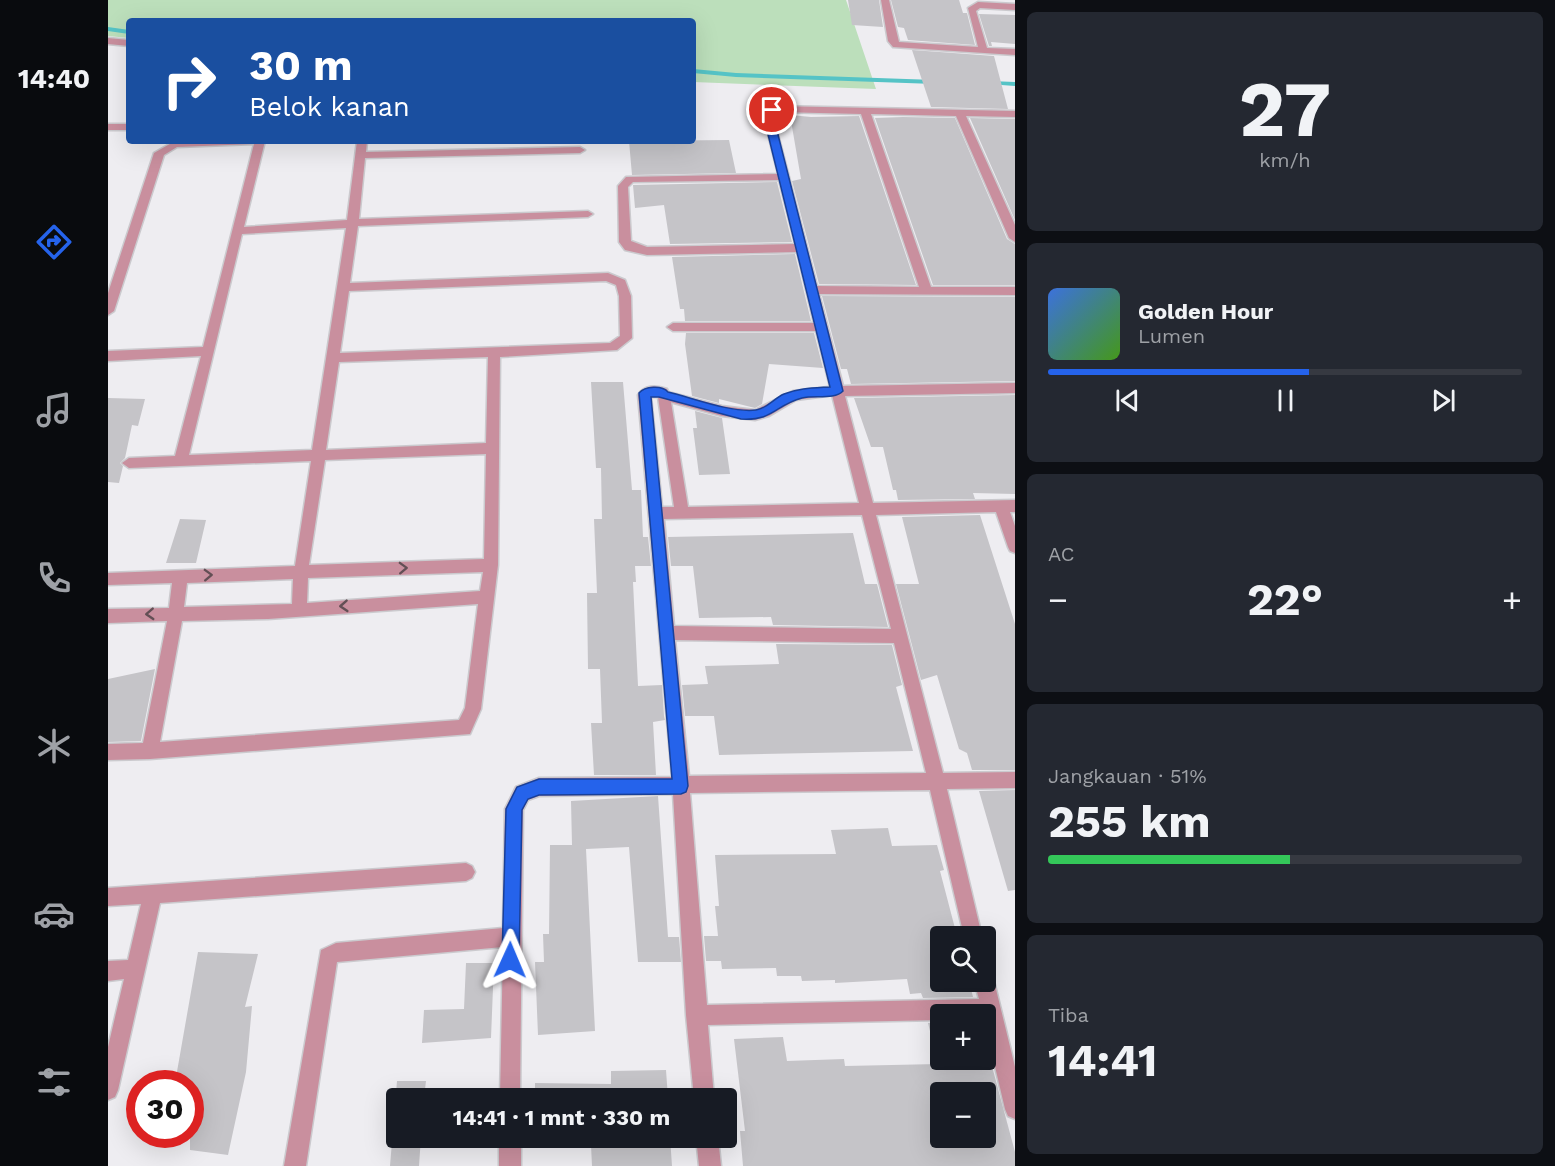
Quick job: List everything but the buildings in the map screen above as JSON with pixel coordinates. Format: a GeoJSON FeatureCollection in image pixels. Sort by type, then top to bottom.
{"type":"FeatureCollection","features":[{"type":"Feature","properties":{"kind":"street"},"geometry":{"type":"LineString","coordinates":[[885,0],[893,41],[896,45],[1015,52]]}},
{"type":"Feature","properties":{"kind":"street"},"geometry":{"type":"LineString","coordinates":[[983,50],[971,10],[978,5],[1015,7]]}},
{"type":"Feature","properties":{"kind":"street"},"geometry":{"type":"LineString","coordinates":[[109,44],[126,43]]}},
{"type":"Feature","properties":{"kind":"street"},"geometry":{"type":"LineString","coordinates":[[971,926],[938,781],[819,327],[769,112],[776,109],[1015,114]]}},
{"type":"Feature","properties":{"kind":"street"},"geometry":{"type":"LineString","coordinates":[[865,110],[926,291]]}},
{"type":"Feature","properties":{"kind":"street"},"geometry":{"type":"LineString","coordinates":[[959,112],[1015,238]]}},
{"type":"Feature","properties":{"kind":"street"},"geometry":{"type":"LineString","coordinates":[[108,127],[126,127]]}},
{"type":"Feature","properties":{"kind":"street"},"geometry":{"type":"LineString","coordinates":[[108,311],[159,153],[166,144]]}},
{"type":"Feature","properties":{"kind":"street"},"geometry":{"type":"LineString","coordinates":[[181,460],[206,351],[259,144]]}},
{"type":"Feature","properties":{"kind":"street"},"geometry":{"type":"LineString","coordinates":[[299,609],[301,572],[344,287],[362,144]]}},
{"type":"Feature","properties":{"kind":"street"},"geometry":{"type":"LineString","coordinates":[[448,144],[448,153]]}},
{"type":"Feature","properties":{"kind":"street"},"geometry":{"type":"LineString","coordinates":[[360,155],[580,150]]}},
{"type":"Feature","properties":{"kind":"street"},"geometry":{"type":"LineString","coordinates":[[783,177],[630,179],[623,186],[625,242],[629,247],[647,251],[800,248]]}},
{"type":"Feature","properties":{"kind":"street"},"geometry":{"type":"LineString","coordinates":[[237,231],[352,223],[588,214]]}},
{"type":"Feature","properties":{"kind":"street"},"geometry":{"type":"LineString","coordinates":[[333,358],[588,349],[621,343],[626,338],[627,332],[625,296],[621,283],[608,277],[344,287]]}},
{"type":"Feature","properties":{"kind":"street"},"geometry":{"type":"LineString","coordinates":[[812,290],[1015,291]]}},
{"type":"Feature","properties":{"kind":"street"},"geometry":{"type":"LineString","coordinates":[[673,327],[819,327]]}},
{"type":"Feature","properties":{"kind":"street"},"geometry":{"type":"LineString","coordinates":[[108,356],[206,351]]}},
{"type":"Feature","properties":{"kind":"street"},"geometry":{"type":"LineString","coordinates":[[108,752],[150,751],[464,728],[473,709],[491,564],[494,352]]}},
{"type":"Feature","properties":{"kind":"street"},"geometry":{"type":"LineString","coordinates":[[703,1088],[668,633],[644,395],[648,392],[659,392],[664,396],[741,414],[755,415],[766,413],[786,398],[795,395],[837,391],[1015,388]]}},
{"type":"Feature","properties":{"kind":"street"},"geometry":{"type":"LineString","coordinates":[[664,396],[682,512]]}},
{"type":"Feature","properties":{"kind":"street"},"geometry":{"type":"LineString","coordinates":[[129,462],[492,448]]}},
{"type":"Feature","properties":{"kind":"street"},"geometry":{"type":"LineString","coordinates":[[656,513],[1008,506],[1015,547]]}},
{"type":"Feature","properties":{"kind":"street"},"geometry":{"type":"LineString","coordinates":[[108,579],[491,564]]}},
{"type":"Feature","properties":{"kind":"street"},"geometry":{"type":"LineString","coordinates":[[150,751],[176,613],[180,576]]}},
{"type":"Feature","properties":{"kind":"street"},"geometry":{"type":"LineString","coordinates":[[108,616],[299,609],[487,597]]}},
{"type":"Feature","properties":{"kind":"street"},"geometry":{"type":"LineString","coordinates":[[668,633],[901,636]]}},
{"type":"Feature","properties":{"kind":"street"},"geometry":{"type":"LineString","coordinates":[[510,1088],[510,937],[514,809],[522,793],[539,787],[1015,780]]}},
{"type":"Feature","properties":{"kind":"street"},"geometry":{"type":"LineString","coordinates":[[108,897],[152,896],[465,872]]}},
{"type":"Feature","properties":{"kind":"street"},"geometry":{"type":"LineString","coordinates":[[108,1089],[152,896]]}},
{"type":"Feature","properties":{"kind":"street"},"geometry":{"type":"LineString","coordinates":[[295,1166],[328,957],[336,952],[510,937]]}},
{"type":"Feature","properties":{"kind":"street"},"geometry":{"type":"LineString","coordinates":[[108,970],[136,969]]}},
{"type":"Feature","properties":{"kind":"street"},"geometry":{"type":"LineString","coordinates":[[696,1015],[930,1010]]}},
{"type":"Feature","properties":{"kind":"street"},"geometry":{"type":"LineString","coordinates":[[996,1033],[1015,1109]]}},
{"type":"Feature","properties":{"kind":"street"},"geometry":{"type":"LineString","coordinates":[[510,1148],[510,1166]]}},
{"type":"Feature","properties":{"kind":"street"},"geometry":{"type":"LineString","coordinates":[[708,1148],[710,1166]]}},
{"type":"Feature","properties":{"kind":"green space"},"geometry":{"type":"Polygon","coordinates":[[[108,0],[846,0],[876,89],[696,82],[696,18],[126,18],[126,38],[108,36],[108,0]]]}},
{"type":"Feature","properties":{"kind":"waterway"},"geometry":{"type":"LineString","coordinates":[[108,29],[126,32]]}},
{"type":"Feature","properties":{"kind":"waterway"},"geometry":{"type":"LineString","coordinates":[[696,71],[736,75],[935,82]]}},
{"type":"Feature","properties":{"kind":"waterway"},"geometry":{"type":"LineString","coordinates":[[990,83],[1015,84]]}},
{"type":"Feature","properties":{"kind":"route"},"geometry":{"type":"LineString","coordinates":[[510,960],[514,809],[522,793],[539,787],[681,786],[645,393],[662,392],[664,396],[741,414],[755,415],[766,413],[786,398],[805,393],[837,391],[819,327],[812,290],[768,114],[772,110]]}}]}
